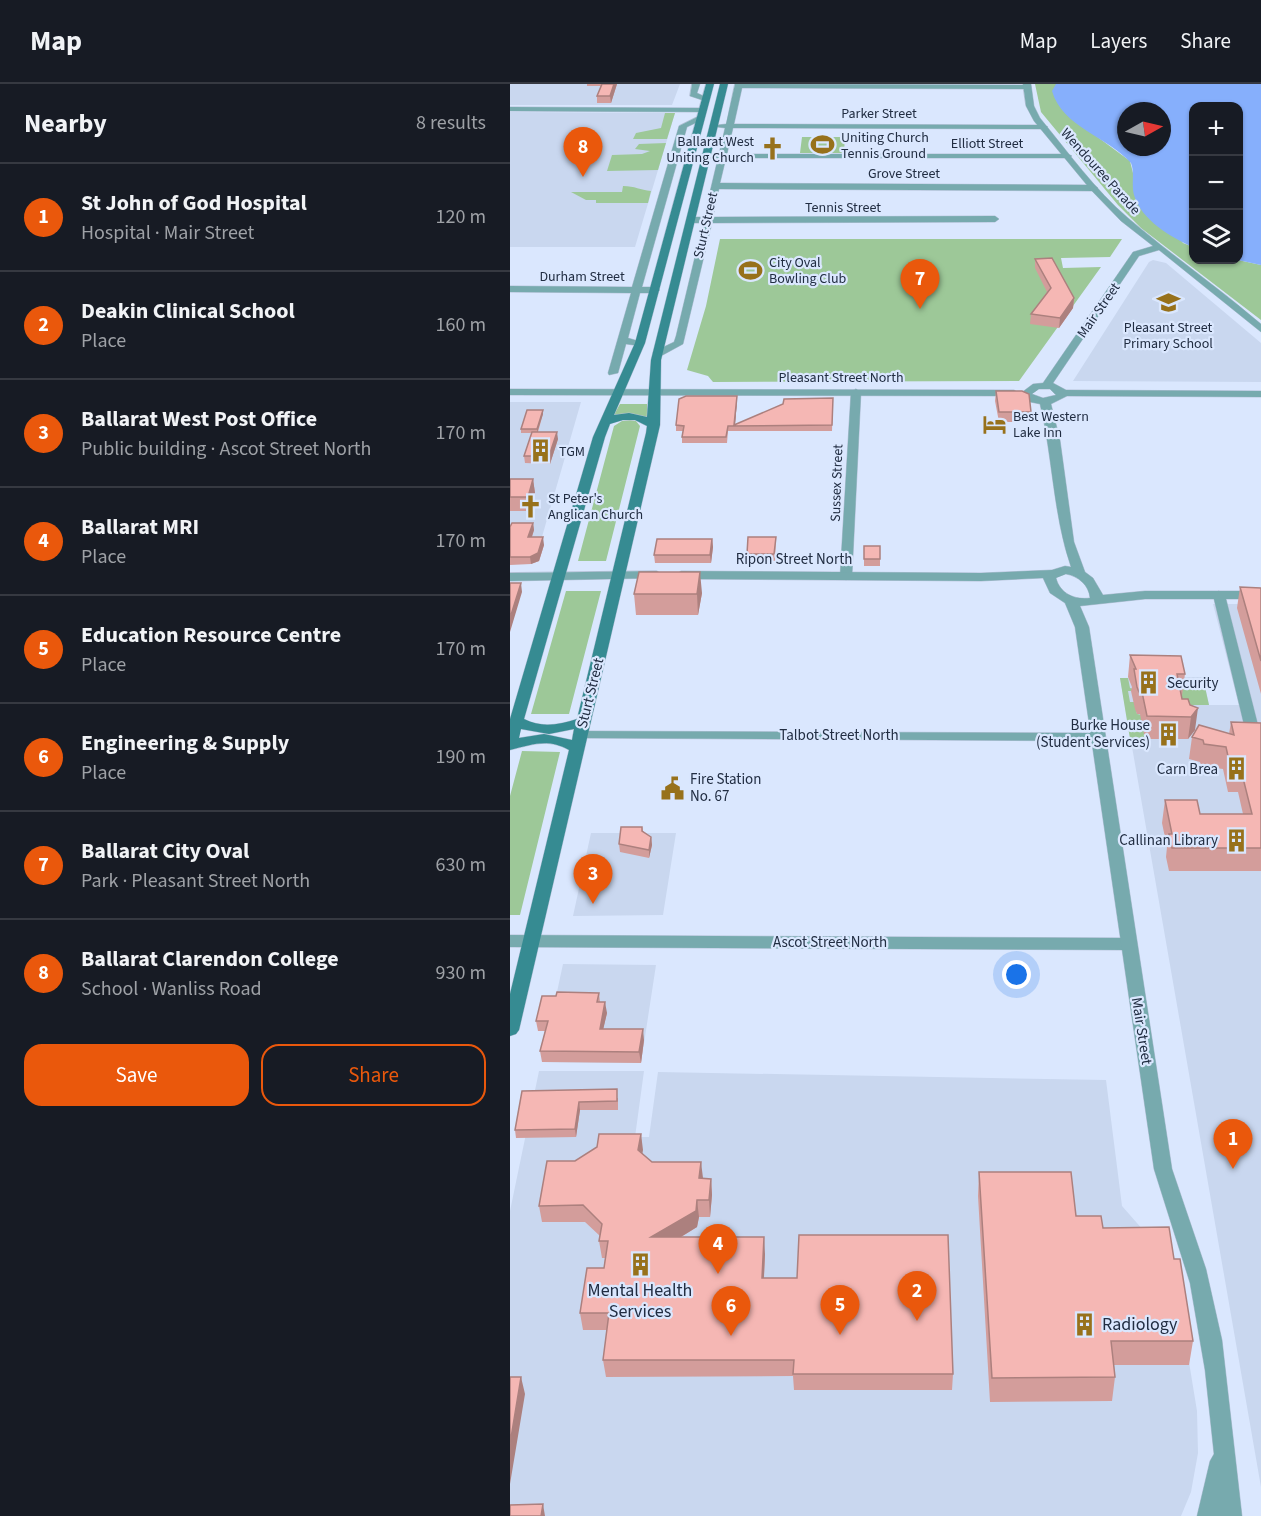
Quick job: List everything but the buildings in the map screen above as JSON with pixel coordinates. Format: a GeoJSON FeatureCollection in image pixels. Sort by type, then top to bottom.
{"type":"FeatureCollection","features":[{"type":"Feature","properties":{"kind":"main road"},"geometry":{"type":"LineString","coordinates":[[512,736],[604,423],[620,392],[640,343],[710,84]]}},
{"type":"Feature","properties":{"kind":"main road","name":"Sturt Street"},"geometry":{"type":"LineString","coordinates":[[510,1030],[654,424],[657,354],[724,84]]}},
{"type":"Feature","properties":{"kind":"main road"},"geometry":{"type":"LineString","coordinates":[[604,423],[620,417],[635,416],[654,424]]}},
{"type":"Feature","properties":{"kind":"main road"},"geometry":{"type":"LineString","coordinates":[[512,736],[537,730],[553,730],[580,735]]}},
{"type":"Feature","properties":{"kind":"main road"},"geometry":{"type":"LineString","coordinates":[[512,736],[551,738],[580,735]]}},
{"type":"Feature","properties":{"kind":"street"},"geometry":{"type":"LineString","coordinates":[[696,84],[693,94],[703,110]]}},
{"type":"Feature","properties":{"kind":"street"},"geometry":{"type":"LineString","coordinates":[[739,85],[1027,86]]}},
{"type":"Feature","properties":{"kind":"street","name":"Sturt Street"},"geometry":{"type":"LineString","coordinates":[[657,354],[678,344],[681,336],[706,219],[739,85]]}},
{"type":"Feature","properties":{"kind":"street","name":"Wendouree Parade"},"geometry":{"type":"LineString","coordinates":[[1027,86],[1032,111],[1094,188],[1124,219],[1203,280],[1261,329]]}},
{"type":"Feature","properties":{"kind":"street"},"geometry":{"type":"LineString","coordinates":[[510,109],[703,110]]}},
{"type":"Feature","properties":{"kind":"street"},"geometry":{"type":"LineString","coordinates":[[613,373],[683,126],[703,110]]}},
{"type":"Feature","properties":{"kind":"street","name":"Parker Street"},"geometry":{"type":"LineString","coordinates":[[713,126],[1044,128]]}},
{"type":"Feature","properties":{"kind":"street","name":"Elliott Street"},"geometry":{"type":"LineString","coordinates":[[690,156],[1068,156]]}},
{"type":"Feature","properties":{"kind":"street","name":"Grove Street"},"geometry":{"type":"LineString","coordinates":[[714,186],[1094,188]]}},
{"type":"Feature","properties":{"kind":"street","name":"Tennis Street"},"geometry":{"type":"LineString","coordinates":[[690,220],[995,219]]}},
{"type":"Feature","properties":{"kind":"street","name":"Mair Street"},"geometry":{"type":"LineString","coordinates":[[1046,386],[1136,254],[1159,247]]}},
{"type":"Feature","properties":{"kind":"street","name":"Durham Street"},"geometry":{"type":"LineString","coordinates":[[510,290],[655,290]]}},
{"type":"Feature","properties":{"kind":"street"},"geometry":{"type":"LineString","coordinates":[[622,340],[640,343]]}},
{"type":"Feature","properties":{"kind":"street"},"geometry":{"type":"LineString","coordinates":[[1062,393],[1057,399],[1045,401],[1033,399],[1026,393],[1032,387],[1046,386],[1056,388],[1062,393],[1261,394]]}},
{"type":"Feature","properties":{"kind":"street","name":"Pleasant Street North"},"geometry":{"type":"LineString","coordinates":[[510,392],[1026,393]]}},
{"type":"Feature","properties":{"kind":"street","name":"Sussex Street"},"geometry":{"type":"LineString","coordinates":[[846,576],[856,392]]}},
{"type":"Feature","properties":{"kind":"street"},"geometry":{"type":"LineString","coordinates":[[1045,401],[1054,440],[1068,542],[1079,573],[1088,579],[1094,597],[1082,627]]}},
{"type":"Feature","properties":{"kind":"street"},"geometry":{"type":"LineString","coordinates":[[1068,542],[1054,577],[1071,601],[1081,603],[1094,597],[1145,595],[1261,595]]}},
{"type":"Feature","properties":{"kind":"street","name":"Ripon Street North"},"geometry":{"type":"LineString","coordinates":[[510,577],[618,575],[1054,577],[1079,573]]}},
{"type":"Feature","properties":{"kind":"street"},"geometry":{"type":"LineString","coordinates":[[1219,595],[1252,729]]}},
{"type":"Feature","properties":{"kind":"street","name":"Mair Street"},"geometry":{"type":"LineString","coordinates":[[1071,601],[1082,627],[1163,1169],[1170,1197],[1200,1283],[1223,1431],[1231,1516]]}},
{"type":"Feature","properties":{"kind":"street","name":"Talbot Street North"},"geometry":{"type":"LineString","coordinates":[[580,735],[1098,737]]}},
{"type":"Feature","properties":{"kind":"street","name":"Ascot Street North"},"geometry":{"type":"LineString","coordinates":[[510,941],[1129,944]]}},
{"type":"Feature","properties":{"kind":"street","name":"Mair Street"},"geometry":{"type":"LineString","coordinates":[[1208,1516],[1221,1465],[1223,1431]]}},
{"type":"Feature","properties":{"kind":"shaded area"},"geometry":{"type":"Polygon","coordinates":[[[510,84],[680,84],[672,105],[510,105],[510,84]]]}},
{"type":"Feature","properties":{"kind":"shaded area"},"geometry":{"type":"Polygon","coordinates":[[[510,112],[675,113],[635,247],[510,247],[510,112]]]}},
{"type":"Feature","properties":{"kind":"shaded area","name":"Pleasant Street Primary School"},"geometry":{"type":"Polygon","coordinates":[[[1153,260],[1166,263],[1261,343],[1261,382],[1073,381],[1149,262],[1153,260]]]}},
{"type":"Feature","properties":{"kind":"shaded area"},"geometry":{"type":"Polygon","coordinates":[[[510,402],[581,402],[535,561],[510,561],[510,402]]]}},
{"type":"Feature","properties":{"kind":"shaded area"},"geometry":{"type":"Polygon","coordinates":[[[1213,604],[1261,604],[1261,1487],[1120,678],[1203,677],[1209,705],[1239,705],[1213,604]]]}},
{"type":"Feature","properties":{"kind":"shaded area"},"geometry":{"type":"Polygon","coordinates":[[[591,833],[676,833],[663,915],[573,916],[591,833]]]}},
{"type":"Feature","properties":{"kind":"shaded area"},"geometry":{"type":"Polygon","coordinates":[[[563,964],[656,965],[641,1063],[542,1062],[563,964]]]}},
{"type":"Feature","properties":{"kind":"shaded area"},"geometry":{"type":"Polygon","coordinates":[[[539,1071],[644,1071],[635,1137],[649,1137],[658,1072],[1106,1080],[1122,1206],[1173,1264],[1197,1411],[1198,1453],[1191,1492],[1181,1516],[510,1516],[510,1211],[539,1071]]]}},
{"type":"Feature","properties":{"kind":"green space"},"geometry":{"type":"Polygon","coordinates":[[[1035,84],[1056,84],[1088,130],[1117,151],[1117,156],[1123,156],[1130,161],[1133,173],[1183,243],[1189,245],[1189,264],[1243,264],[1243,261],[1261,265],[1261,320],[1141,228],[1118,205],[1041,112],[1035,84]]]}},
{"type":"Feature","properties":{"kind":"green space"},"geometry":{"type":"Polygon","coordinates":[[[665,113],[675,113],[667,139],[633,139],[636,133],[661,128],[665,113]]]}},
{"type":"Feature","properties":{"kind":"green space","name":"Uniting Church Tennis Ground"},"geometry":{"type":"Polygon","coordinates":[[[802,137],[845,137],[844,153],[800,153],[802,137]]]}},
{"type":"Feature","properties":{"kind":"green space"},"geometry":{"type":"Polygon","coordinates":[[[666,143],[658,170],[607,171],[612,155],[642,154],[650,151],[635,149],[639,144],[666,143]]]}},
{"type":"Feature","properties":{"kind":"green space"},"geometry":{"type":"Polygon","coordinates":[[[623,186],[651,191],[648,203],[596,203],[596,200],[586,200],[571,192],[622,192],[623,186]]]}},
{"type":"Feature","properties":{"kind":"green space"},"geometry":{"type":"Polygon","coordinates":[[[720,239],[1122,239],[1110,257],[1061,258],[1063,268],[1101,267],[1019,381],[713,382],[708,376],[687,370],[706,306],[720,239]]]}},
{"type":"Feature","properties":{"kind":"green space"},"geometry":{"type":"Polygon","coordinates":[[[620,404],[647,404],[647,417],[632,414],[613,416],[620,404]]]}},
{"type":"Feature","properties":{"kind":"green space"},"geometry":{"type":"Polygon","coordinates":[[[622,421],[636,421],[640,426],[606,561],[578,561],[614,426],[622,421]]]}},
{"type":"Feature","properties":{"kind":"green space"},"geometry":{"type":"Polygon","coordinates":[[[566,591],[601,591],[569,714],[531,714],[566,591]]]}},
{"type":"Feature","properties":{"kind":"green space"},"geometry":{"type":"Polygon","coordinates":[[[1120,678],[1128,678],[1130,688],[1134,689],[1134,691],[1128,691],[1130,702],[1134,702],[1137,714],[1142,715],[1145,739],[1130,739],[1120,678]]]}},
{"type":"Feature","properties":{"kind":"green space"},"geometry":{"type":"Polygon","coordinates":[[[1181,685],[1185,685],[1186,688],[1205,687],[1209,705],[1182,705],[1158,699],[1181,685]]]}},
{"type":"Feature","properties":{"kind":"green space"},"geometry":{"type":"Polygon","coordinates":[[[522,751],[560,752],[520,915],[510,915],[510,796],[522,751]]]}},
{"type":"Feature","properties":{"kind":"water"},"geometry":{"type":"Polygon","coordinates":[[[1056,84],[1261,84],[1261,265],[1243,261],[1243,102],[1189,102],[1189,245],[1158,227],[1143,212],[1134,195],[1131,163],[1123,156],[1171,156],[1171,102],[1117,102],[1117,151],[1075,123],[1057,103],[1052,91],[1056,84]]]}},
{"type":"Feature","properties":{"kind":"place","name":"Uniting Church Tennis Ground"},"geometry":{"type":"Point","coordinates":[823,145]}},
{"type":"Feature","properties":{"kind":"place","name":"Ballarat West Uniting Church"},"geometry":{"type":"Point","coordinates":[772,149]}},
{"type":"Feature","properties":{"kind":"place","name":"Ballarat Clarendon College"},"geometry":{"type":"Point","coordinates":[583,177]}},
{"type":"Feature","properties":{"kind":"place","name":"City Oval Bowling Club"},"geometry":{"type":"Point","coordinates":[751,270]}},
{"type":"Feature","properties":{"kind":"place","name":"Pleasant Street Primary School"},"geometry":{"type":"Point","coordinates":[1168,303]}},
{"type":"Feature","properties":{"kind":"place","name":"Ballarat City Oval"},"geometry":{"type":"Point","coordinates":[920,309]}},
{"type":"Feature","properties":{"kind":"place","name":"Best Western Lake Inn"},"geometry":{"type":"Point","coordinates":[995,424]}},
{"type":"Feature","properties":{"kind":"place","name":"TGM"},"geometry":{"type":"Point","coordinates":[541,451]}},
{"type":"Feature","properties":{"kind":"place","name":"St Peter's Anglican Church"},"geometry":{"type":"Point","coordinates":[530,506]}},
{"type":"Feature","properties":{"kind":"place","name":"Security"},"geometry":{"type":"Point","coordinates":[1149,683]}},
{"type":"Feature","properties":{"kind":"place","name":"Burke House (Student Services)"},"geometry":{"type":"Point","coordinates":[1168,734]}},
{"type":"Feature","properties":{"kind":"place","name":"Carn Brea"},"geometry":{"type":"Point","coordinates":[1236,769]}},
{"type":"Feature","properties":{"kind":"place","name":"Fire Station No. 67"},"geometry":{"type":"Point","coordinates":[672,788]}},
{"type":"Feature","properties":{"kind":"place","name":"Callinan Library"},"geometry":{"type":"Point","coordinates":[1236,840]}},
{"type":"Feature","properties":{"kind":"place","name":"Ballarat West Post Office"},"geometry":{"type":"Point","coordinates":[593,904]}},
{"type":"Feature","properties":{"kind":"place","name":"St John of God Hospital"},"geometry":{"type":"Point","coordinates":[1233,1169]}},
{"type":"Feature","properties":{"kind":"place","name":"Mental Health Services"},"geometry":{"type":"Point","coordinates":[640,1264]}},
{"type":"Feature","properties":{"kind":"place","name":"Ballarat MRI"},"geometry":{"type":"Point","coordinates":[718,1274]}},
{"type":"Feature","properties":{"kind":"place","name":"Deakin Clinical School"},"geometry":{"type":"Point","coordinates":[917,1321]}},
{"type":"Feature","properties":{"kind":"place","name":"Radiology"},"geometry":{"type":"Point","coordinates":[1084,1324]}},
{"type":"Feature","properties":{"kind":"place","name":"Education Resource Centre"},"geometry":{"type":"Point","coordinates":[840,1335]}},
{"type":"Feature","properties":{"kind":"place","name":"Engineering & Supply"},"geometry":{"type":"Point","coordinates":[731,1336]}}]}
